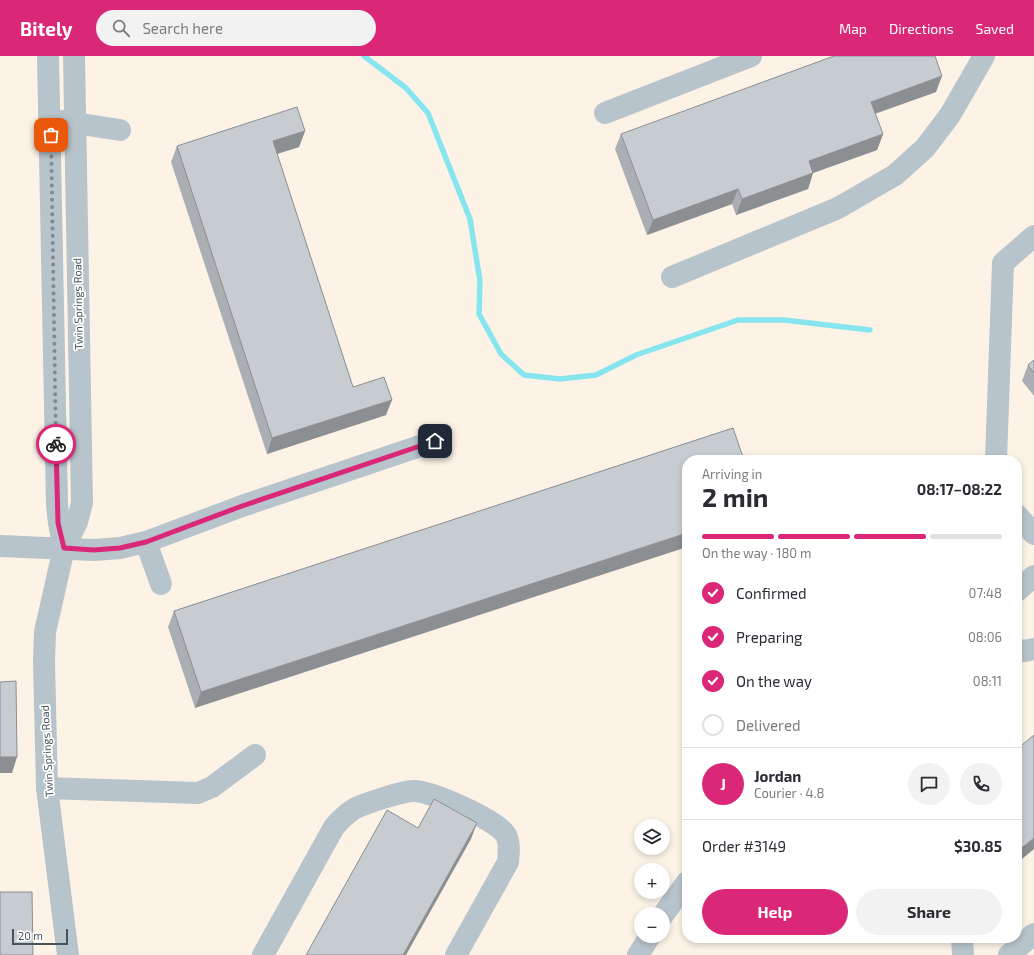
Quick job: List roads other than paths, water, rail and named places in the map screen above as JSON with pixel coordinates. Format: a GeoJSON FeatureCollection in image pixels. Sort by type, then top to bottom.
{"type":"FeatureCollection","features":[{"type":"Feature","properties":{"kind":"street","name":"Twin Springs Road"},"geometry":{"type":"LineString","coordinates":[[48,56],[51,120],[57,505],[58,523],[64,548]]}},
{"type":"Feature","properties":{"kind":"street","name":"Twin Springs Road"},"geometry":{"type":"LineString","coordinates":[[68,955],[48,788],[44,662],[46,632],[64,548],[77,522],[82,503],[74,56]]}},
{"type":"Feature","properties":{"kind":"street"},"geometry":{"type":"LineString","coordinates":[[605,113],[751,56]]}},
{"type":"Feature","properties":{"kind":"street"},"geometry":{"type":"LineString","coordinates":[[672,277],[838,208],[895,175],[925,148],[950,115],[984,56]]}},
{"type":"Feature","properties":{"kind":"street"},"geometry":{"type":"LineString","coordinates":[[51,120],[120,130]]}},
{"type":"Feature","properties":{"kind":"street"},"geometry":{"type":"LineString","coordinates":[[996,455],[1003,263],[1034,236]]}},
{"type":"Feature","properties":{"kind":"street"},"geometry":{"type":"LineString","coordinates":[[0,546],[94,550],[120,548],[146,542],[242,506],[435,441]]}},
{"type":"Feature","properties":{"kind":"street"},"geometry":{"type":"LineString","coordinates":[[1022,521],[1034,534]]}},
{"type":"Feature","properties":{"kind":"street"},"geometry":{"type":"LineString","coordinates":[[146,542],[161,584]]}},
{"type":"Feature","properties":{"kind":"street"},"geometry":{"type":"LineString","coordinates":[[1022,587],[1034,576]]}},
{"type":"Feature","properties":{"kind":"street"},"geometry":{"type":"LineString","coordinates":[[1022,651],[1025,652],[1034,649]]}},
{"type":"Feature","properties":{"kind":"street"},"geometry":{"type":"LineString","coordinates":[[48,788],[182,794],[198,793],[212,787],[255,755]]}},
{"type":"Feature","properties":{"kind":"street"},"geometry":{"type":"LineString","coordinates":[[263,955],[334,827],[343,816],[356,808],[412,790],[423,791],[439,796],[499,826],[506,836],[510,848],[508,862],[456,955]]}},
{"type":"Feature","properties":{"kind":"street"},"geometry":{"type":"LineString","coordinates":[[669,907],[682,889]]}},
{"type":"Feature","properties":{"kind":"street"},"geometry":{"type":"LineString","coordinates":[[1009,955],[1034,934]]}},
{"type":"Feature","properties":{"kind":"street"},"geometry":{"type":"LineString","coordinates":[[638,955],[646,943]]}},
{"type":"Feature","properties":{"kind":"street"},"geometry":{"type":"LineString","coordinates":[[962,943],[963,955]]}},
{"type":"Feature","properties":{"kind":"waterway"},"geometry":{"type":"LineString","coordinates":[[364,56],[406,88],[428,113],[470,219],[480,281],[479,314],[501,354],[524,375],[560,379],[596,375],[636,355],[738,320],[784,320],[870,330]]}}]}
